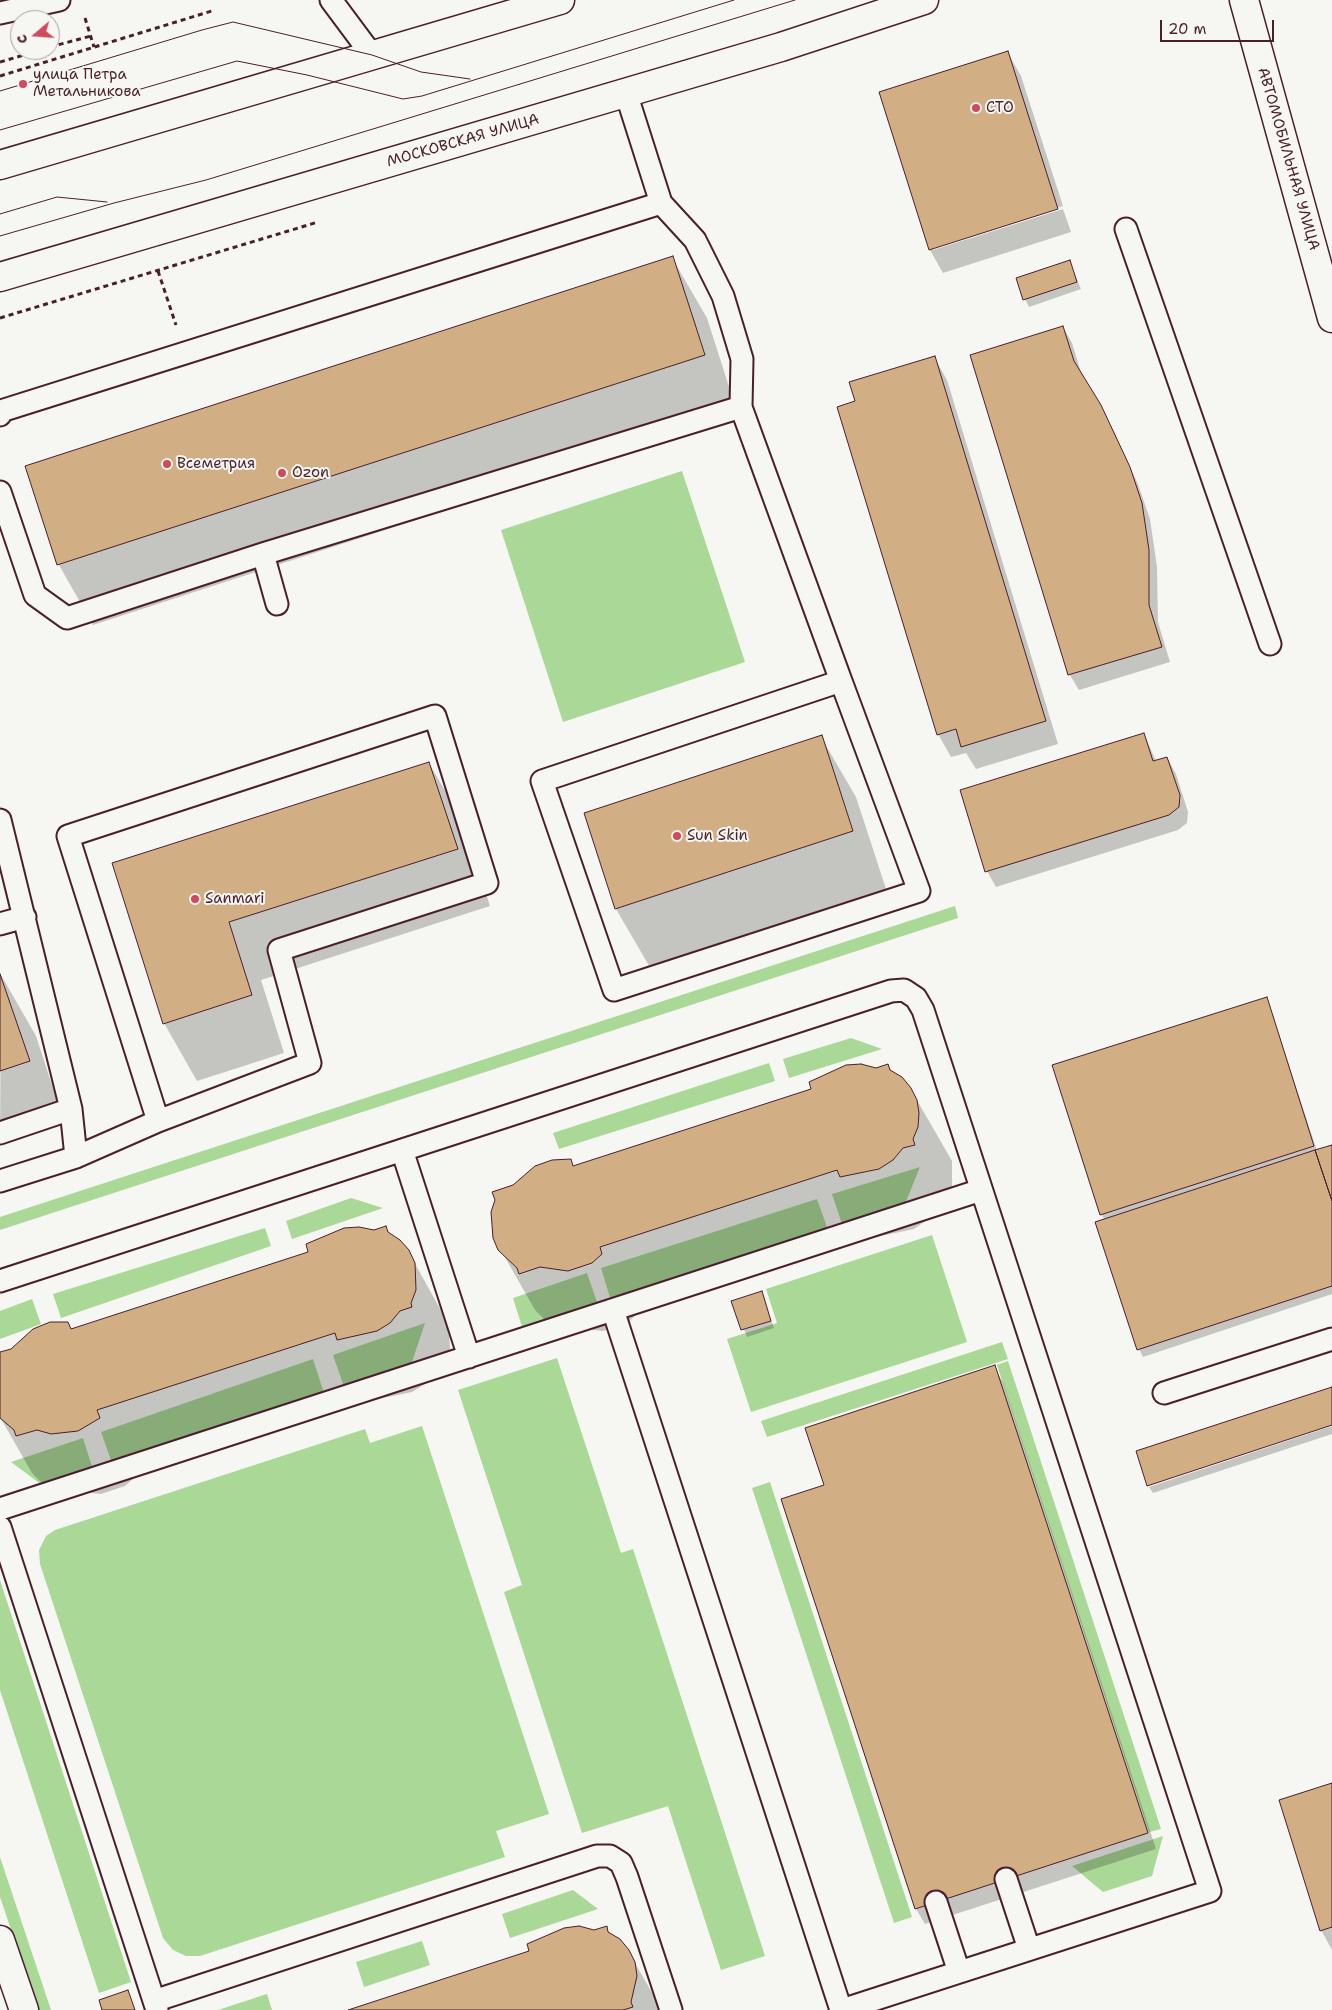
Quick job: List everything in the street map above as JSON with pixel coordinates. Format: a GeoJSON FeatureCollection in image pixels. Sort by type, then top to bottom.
{"type":"FeatureCollection","features":[{"type":"Feature","properties":{"kind":"street"},"geometry":{"type":"LineString","coordinates":[[0,165],[560,0]]}},
{"type":"Feature","properties":{"kind":"street","name":"МОСКОВСКАЯ УЛИЦА"},"geometry":{"type":"LineString","coordinates":[[0,277],[781,47],[924,0]]}},
{"type":"Feature","properties":{"kind":"street","name":"АВТОМОБИЛЬНАЯ УЛИЦА"},"geometry":{"type":"LineString","coordinates":[[1244,0],[1332,318]]}},
{"type":"Feature","properties":{"kind":"street"},"geometry":{"type":"LineString","coordinates":[[0,1940],[24,2010]]}},
{"type":"Feature","properties":{"kind":"lane"},"geometry":{"type":"LineString","coordinates":[[0,13],[59,0]]}},
{"type":"Feature","properties":{"kind":"lane"},"geometry":{"type":"LineString","coordinates":[[332,0],[372,56]]}},
{"type":"Feature","properties":{"kind":"lane"},"geometry":{"type":"LineString","coordinates":[[626,93],[661,202],[695,240],[723,296],[742,359],[742,407],[919,891],[614,990],[542,781],[841,681]]}},
{"type":"Feature","properties":{"kind":"lane"},"geometry":{"type":"LineString","coordinates":[[0,415],[1,411],[661,202]]}},
{"type":"Feature","properties":{"kind":"lane"},"geometry":{"type":"LineString","coordinates":[[1126,229],[1270,644]]}},
{"type":"Feature","properties":{"kind":"lane"},"geometry":{"type":"LineString","coordinates":[[0,492],[35,595],[67,618],[263,554],[742,407]]}},
{"type":"Feature","properties":{"kind":"lane"},"geometry":{"type":"LineString","coordinates":[[263,554],[277,604]]}},
{"type":"Feature","properties":{"kind":"lane"},"geometry":{"type":"LineString","coordinates":[[0,1181],[76,1157],[158,1121],[310,1064],[279,950],[487,883],[435,716],[68,836],[158,1121]]}},
{"type":"Feature","properties":{"kind":"lane"},"geometry":{"type":"LineString","coordinates":[[0,820],[6,868],[25,916],[71,1109],[76,1157]]}},
{"type":"Feature","properties":{"kind":"lane"},"geometry":{"type":"LineString","coordinates":[[0,924],[25,916]]}},
{"type":"Feature","properties":{"kind":"lane"},"geometry":{"type":"LineString","coordinates":[[0,1281],[890,990],[904,990],[916,998],[923,1010],[1210,1890],[842,2010],[613,1310]]}},
{"type":"Feature","properties":{"kind":"lane"},"geometry":{"type":"LineString","coordinates":[[0,1132],[71,1109]]}},
{"type":"Feature","properties":{"kind":"lane"},"geometry":{"type":"LineString","coordinates":[[402,1150],[469,1356]]}},
{"type":"Feature","properties":{"kind":"lane"},"geometry":{"type":"LineString","coordinates":[[0,1510],[981,1190]]}},
{"type":"Feature","properties":{"kind":"lane"},"geometry":{"type":"LineString","coordinates":[[1164,1393],[1332,1340]]}},
{"type":"Feature","properties":{"kind":"lane"},"geometry":{"type":"LineString","coordinates":[[0,1527],[155,2005],[597,1856],[610,1856],[621,1863],[627,1876],[671,2010]]}},
{"type":"Feature","properties":{"kind":"lane"},"geometry":{"type":"LineString","coordinates":[[1006,1880],[1029,1949]]}},
{"type":"Feature","properties":{"kind":"lane"},"geometry":{"type":"LineString","coordinates":[[936,1902],[959,1972]]}},
{"type":"Feature","properties":{"kind":"path"},"geometry":{"type":"LineString","coordinates":[[0,76],[215,10]]}},
{"type":"Feature","properties":{"kind":"path"},"geometry":{"type":"LineString","coordinates":[[84,15],[94,47]]}},
{"type":"Feature","properties":{"kind":"path"},"geometry":{"type":"LineString","coordinates":[[60,44],[91,36]]}},
{"type":"Feature","properties":{"kind":"path"},"geometry":{"type":"LineString","coordinates":[[0,318],[318,222]]}},
{"type":"Feature","properties":{"kind":"path"},"geometry":{"type":"LineString","coordinates":[[158,271],[185,353]]}},
{"type":"Feature","properties":{"kind":"green space"},"geometry":{"type":"Polygon","coordinates":[[[682,471],[745,662],[563,722],[501,530],[682,471]]]}},
{"type":"Feature","properties":{"kind":"green space"},"geometry":{"type":"Polygon","coordinates":[[[955,906],[958,918],[0,1230],[0,1217],[955,906]]]}},
{"type":"Feature","properties":{"kind":"green space"},"geometry":{"type":"Polygon","coordinates":[[[851,1038],[882,1049],[789,1078],[783,1059],[851,1038]]]}},
{"type":"Feature","properties":{"kind":"green space"},"geometry":{"type":"Polygon","coordinates":[[[769,1063],[775,1081],[559,1149],[553,1133],[769,1063]]]}},
{"type":"Feature","properties":{"kind":"green space"},"geometry":{"type":"Polygon","coordinates":[[[920,1167],[905,1204],[842,1224],[832,1194],[920,1167]]]}},
{"type":"Feature","properties":{"kind":"green space"},"geometry":{"type":"Polygon","coordinates":[[[351,1198],[383,1208],[292,1239],[286,1221],[351,1198]]]}},
{"type":"Feature","properties":{"kind":"green space"},"geometry":{"type":"Polygon","coordinates":[[[817,1199],[828,1230],[611,1301],[601,1268],[817,1199]]]}},
{"type":"Feature","properties":{"kind":"green space"},"geometry":{"type":"Polygon","coordinates":[[[265,1228],[271,1246],[61,1318],[53,1294],[265,1228]]]}},
{"type":"Feature","properties":{"kind":"green space"},"geometry":{"type":"Polygon","coordinates":[[[932,1235],[967,1342],[751,1412],[727,1339],[777,1323],[766,1289],[932,1235]]]}},
{"type":"Feature","properties":{"kind":"green space"},"geometry":{"type":"Polygon","coordinates":[[[587,1273],[598,1305],[523,1330],[513,1298],[587,1273]]]}},
{"type":"Feature","properties":{"kind":"green space"},"geometry":{"type":"Polygon","coordinates":[[[32,1299],[41,1324],[0,1339],[0,1311],[32,1299]]]}},
{"type":"Feature","properties":{"kind":"green space"},"geometry":{"type":"Polygon","coordinates":[[[425,1323],[410,1368],[345,1390],[333,1355],[425,1323]]]}},
{"type":"Feature","properties":{"kind":"green space"},"geometry":{"type":"Polygon","coordinates":[[[1002,1342],[1008,1359],[767,1437],[761,1421],[1002,1342]]]}},
{"type":"Feature","properties":{"kind":"green space"},"geometry":{"type":"Polygon","coordinates":[[[557,1358],[621,1553],[633,1549],[765,1956],[721,1970],[668,1806],[582,1833],[504,1592],[522,1585],[458,1390],[557,1358]]]}},
{"type":"Feature","properties":{"kind":"green space"},"geometry":{"type":"Polygon","coordinates":[[[313,1359],[325,1396],[113,1466],[101,1432],[313,1359]]]}},
{"type":"Feature","properties":{"kind":"green space"},"geometry":{"type":"Polygon","coordinates":[[[1008,1361],[1161,1829],[1149,1832],[997,1365],[1008,1361]]]}},
{"type":"Feature","properties":{"kind":"green space"},"geometry":{"type":"Polygon","coordinates":[[[422,1426],[549,1814],[496,1831],[505,1857],[200,1956],[186,1956],[173,1950],[163,1938],[40,1564],[39,1550],[46,1536],[55,1530],[365,1429],[370,1443],[422,1426]]]}},
{"type":"Feature","properties":{"kind":"green space"},"geometry":{"type":"Polygon","coordinates":[[[83,1438],[94,1473],[46,1488],[11,1462],[83,1438]]]}},
{"type":"Feature","properties":{"kind":"green space"},"geometry":{"type":"Polygon","coordinates":[[[770,1482],[912,1917],[894,1923],[752,1488],[770,1482]]]}},
{"type":"Feature","properties":{"kind":"green space"},"geometry":{"type":"Polygon","coordinates":[[[0,1580],[131,1982],[99,1993],[0,1690],[0,1580]]]}},
{"type":"Feature","properties":{"kind":"green space"},"geometry":{"type":"Polygon","coordinates":[[[1163,1836],[1152,1876],[1103,1892],[1072,1866],[1163,1836]]]}},
{"type":"Feature","properties":{"kind":"green space"},"geometry":{"type":"Polygon","coordinates":[[[0,1857],[51,2010],[38,2010],[0,1897],[0,1857]]]}},
{"type":"Feature","properties":{"kind":"green space"},"geometry":{"type":"Polygon","coordinates":[[[573,1890],[598,1909],[510,1938],[502,1914],[573,1890]]]}},
{"type":"Feature","properties":{"kind":"green space"},"geometry":{"type":"Polygon","coordinates":[[[422,1941],[430,1965],[364,1987],[356,1962],[422,1941]]]}},
{"type":"Feature","properties":{"kind":"green space"},"geometry":{"type":"Polygon","coordinates":[[[267,1994],[272,2010],[218,2010],[267,1994]]]}},
{"type":"Feature","properties":{"kind":"building"},"geometry":{"type":"Polygon","coordinates":[[[1008,51],[1058,209],[929,250],[879,92],[1008,51]]]}},
{"type":"Feature","properties":{"kind":"building"},"geometry":{"type":"Polygon","coordinates":[[[673,256],[705,355],[57,565],[25,466],[673,256]]]}},
{"type":"Feature","properties":{"kind":"building"},"geometry":{"type":"Polygon","coordinates":[[[1070,260],[1077,282],[1023,300],[1016,278],[1070,260]]]}},
{"type":"Feature","properties":{"kind":"building"},"geometry":{"type":"Polygon","coordinates":[[[1063,326],[1074,361],[1101,405],[1130,467],[1142,503],[1149,550],[1149,605],[1162,647],[1068,675],[970,355],[1063,326]]]}},
{"type":"Feature","properties":{"kind":"building"},"geometry":{"type":"Polygon","coordinates":[[[935,356],[1046,721],[961,747],[956,729],[937,735],[837,407],[855,401],[849,382],[935,356]]]}},
{"type":"Feature","properties":{"kind":"building"},"geometry":{"type":"Polygon","coordinates":[[[1144,733],[1153,761],[1167,757],[1180,795],[1179,807],[1169,815],[985,872],[960,790],[1144,733]]]}},
{"type":"Feature","properties":{"kind":"building"},"geometry":{"type":"Polygon","coordinates":[[[822,735],[853,831],[615,909],[584,813],[822,735]]]}},
{"type":"Feature","properties":{"kind":"building"},"geometry":{"type":"Polygon","coordinates":[[[429,762],[458,849],[229,922],[252,995],[163,1024],[112,863],[429,762]]]}},
{"type":"Feature","properties":{"kind":"building"},"geometry":{"type":"Polygon","coordinates":[[[0,974],[30,1061],[0,1071],[0,974]]]}},
{"type":"Feature","properties":{"kind":"building"},"geometry":{"type":"Polygon","coordinates":[[[1267,997],[1314,1146],[1100,1215],[1052,1065],[1267,997]]]}},
{"type":"Feature","properties":{"kind":"building"},"geometry":{"type":"Polygon","coordinates":[[[861,1064],[876,1068],[888,1064],[890,1070],[902,1077],[911,1088],[917,1100],[919,1113],[918,1127],[913,1139],[915,1145],[903,1148],[893,1160],[879,1169],[840,1177],[837,1170],[600,1247],[602,1254],[592,1263],[568,1271],[540,1267],[519,1274],[517,1268],[498,1250],[493,1238],[491,1212],[495,1200],[492,1192],[513,1185],[535,1166],[552,1160],[571,1159],[573,1166],[811,1089],[809,1082],[846,1065],[861,1064]]]}},
{"type":"Feature","properties":{"kind":"building"},"geometry":{"type":"Polygon","coordinates":[[[1332,1145],[1332,1201],[1315,1150],[1332,1145]]]}},
{"type":"Feature","properties":{"kind":"building"},"geometry":{"type":"Polygon","coordinates":[[[1315,1150],[1332,1201],[1332,1286],[1137,1350],[1095,1222],[1315,1150]]]}},
{"type":"Feature","properties":{"kind":"building"},"geometry":{"type":"Polygon","coordinates":[[[386,1226],[388,1232],[400,1240],[409,1250],[415,1263],[416,1290],[411,1303],[412,1307],[400,1311],[390,1323],[377,1331],[337,1340],[335,1333],[97,1410],[100,1418],[78,1431],[51,1434],[37,1430],[16,1436],[14,1430],[0,1418],[0,1352],[11,1349],[33,1329],[50,1322],[68,1322],[71,1329],[308,1252],[306,1244],[344,1228],[359,1227],[374,1230],[386,1226]]]}},
{"type":"Feature","properties":{"kind":"building"},"geometry":{"type":"Polygon","coordinates":[[[762,1291],[771,1321],[741,1330],[731,1301],[762,1291]]]}},
{"type":"Feature","properties":{"kind":"building"},"geometry":{"type":"Polygon","coordinates":[[[995,1365],[1148,1833],[915,1909],[781,1499],[824,1485],[805,1428],[995,1365]]]}},
{"type":"Feature","properties":{"kind":"building"},"geometry":{"type":"Polygon","coordinates":[[[1332,1387],[1332,1425],[1147,1486],[1136,1451],[1332,1387]]]}},
{"type":"Feature","properties":{"kind":"building"},"geometry":{"type":"Polygon","coordinates":[[[1332,1783],[1332,1927],[1320,1931],[1279,1800],[1332,1783]]]}},
{"type":"Feature","properties":{"kind":"building"},"geometry":{"type":"Polygon","coordinates":[[[579,1926],[594,1930],[607,1926],[608,1932],[620,1939],[629,1950],[635,1962],[637,1976],[631,2002],[633,2007],[623,2010],[348,2010],[529,1951],[527,1944],[564,1928],[579,1926]]]}},
{"type":"Feature","properties":{"kind":"building"},"geometry":{"type":"Polygon","coordinates":[[[128,1990],[135,2010],[102,2010],[99,2000],[128,1990]]]}},
{"type":"Feature","properties":{"kind":"tram line"},"geometry":{"type":"LineString","coordinates":[[0,130],[237,61],[307,75],[403,99],[422,96],[734,0]]}},
{"type":"Feature","properties":{"kind":"tram line"},"geometry":{"type":"LineString","coordinates":[[0,236],[114,203],[206,180],[795,0]]}},
{"type":"Feature","properties":{"kind":"tram line"},"geometry":{"type":"LineString","coordinates":[[0,91],[233,22],[372,55],[421,72],[470,79]]}},
{"type":"Feature","properties":{"kind":"tram line"},"geometry":{"type":"LineString","coordinates":[[0,214],[57,197],[107,202]]}},
{"type":"Feature","properties":{"kind":"place","name":"улица Петра Метальникова"},"geometry":{"type":"Point","coordinates":[23,84]}},
{"type":"Feature","properties":{"kind":"place","name":"СТО"},"geometry":{"type":"Point","coordinates":[976,108]}},
{"type":"Feature","properties":{"kind":"place","name":"Всеметрия"},"geometry":{"type":"Point","coordinates":[167,464]}},
{"type":"Feature","properties":{"kind":"place","name":"Ozon"},"geometry":{"type":"Point","coordinates":[282,473]}},
{"type":"Feature","properties":{"kind":"place","name":"Sun Skin"},"geometry":{"type":"Point","coordinates":[677,836]}},
{"type":"Feature","properties":{"kind":"place","name":"Sanmari"},"geometry":{"type":"Point","coordinates":[195,899]}}]}
